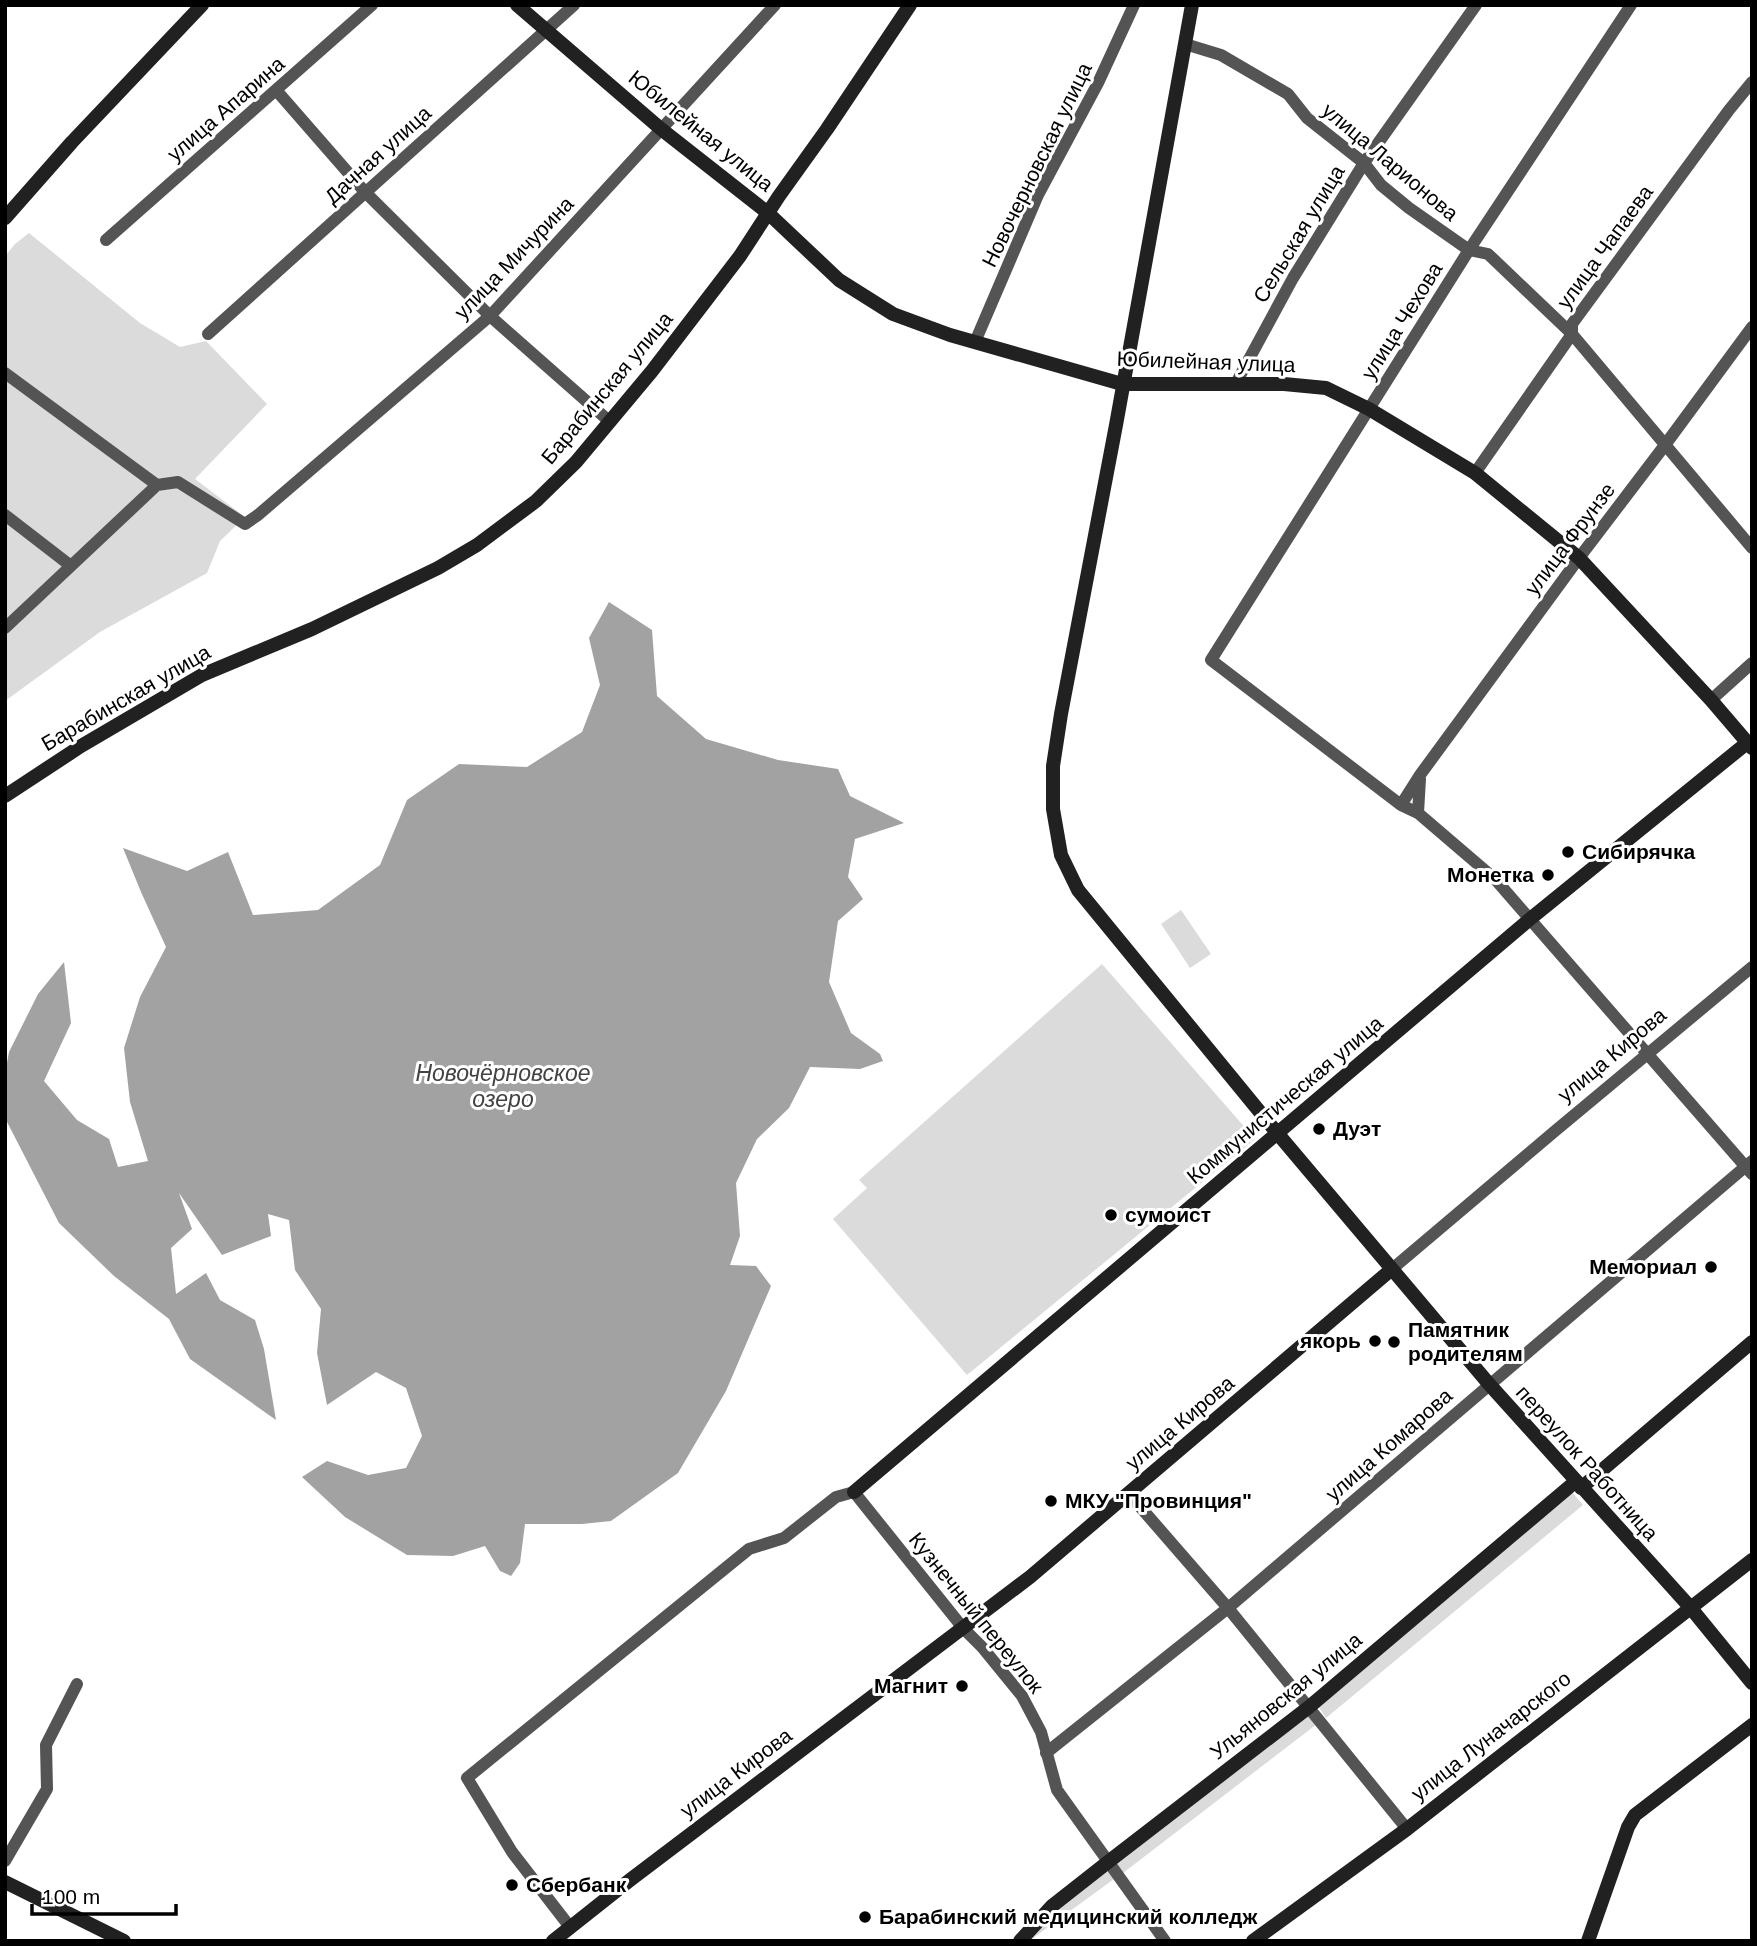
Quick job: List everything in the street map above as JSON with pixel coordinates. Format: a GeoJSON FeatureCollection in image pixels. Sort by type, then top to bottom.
{"type":"FeatureCollection","features":[{"type":"Feature","properties":{"kind":"street"},"geometry":{"type":"LineString","coordinates":[[5,218],[72,142],[202,5]]}},
{"type":"Feature","properties":{"kind":"street","name":"улица Апарина"},"geometry":{"type":"LineString","coordinates":[[106,240],[372,5]]}},
{"type":"Feature","properties":{"kind":"street","name":"Юбилейная улица"},"geometry":{"type":"LineString","coordinates":[[517,5],[661,129],[768,213],[839,279],[893,314],[975,342],[1122,384],[1284,384],[1326,388],[1369,409],[1475,473],[1578,558],[1750,746]]}},
{"type":"Feature","properties":{"kind":"street","name":"Дачная улица"},"geometry":{"type":"LineString","coordinates":[[208,334],[574,5]]}},
{"type":"Feature","properties":{"kind":"street","name":"улица Мичурина"},"geometry":{"type":"LineString","coordinates":[[157,485],[178,482],[245,524],[258,515],[490,316],[775,5]]}},
{"type":"Feature","properties":{"kind":"street","name":"Барабинская улица"},"geometry":{"type":"LineString","coordinates":[[5,796],[81,746],[202,675],[312,629],[438,568],[477,545],[536,501],[576,462],[740,256],[910,5]]}},
{"type":"Feature","properties":{"kind":"street","name":"Новочерновская улица"},"geometry":{"type":"LineString","coordinates":[[975,342],[1038,195],[1098,83],[1134,5]]}},
{"type":"Feature","properties":{"kind":"street","name":"переулок Работница"},"geometry":{"type":"LineString","coordinates":[[1192,5],[1114,439],[1061,714],[1053,766],[1053,808],[1061,855],[1078,890],[1278,1134],[1489,1384],[1690,1607],[1752,1684]]}},
{"type":"Feature","properties":{"kind":"street","name":"Сельская улица"},"geometry":{"type":"LineString","coordinates":[[1234,385],[1293,278],[1364,163],[1476,5]]}},
{"type":"Feature","properties":{"kind":"street","name":"улица Чехова"},"geometry":{"type":"LineString","coordinates":[[1401,805],[1211,660],[1469,250],[1632,5]]}},
{"type":"Feature","properties":{"kind":"street","name":"улица Ларионова"},"geometry":{"type":"LineString","coordinates":[[1185,44],[1221,55],[1288,94],[1307,118],[1364,163],[1381,185],[1409,208],[1469,250],[1488,254],[1572,334],[1752,548]]}},
{"type":"Feature","properties":{"kind":"street","name":"улица Чапаева"},"geometry":{"type":"LineString","coordinates":[[1475,473],[1572,334],[1572,324],[1752,82]]}},
{"type":"Feature","properties":{"kind":"street"},"geometry":{"type":"LineString","coordinates":[[276,90],[365,192],[490,316],[609,421]]}},
{"type":"Feature","properties":{"kind":"street","name":"улица Фрунзе"},"geometry":{"type":"LineString","coordinates":[[1401,805],[1578,558],[1752,327]]}},
{"type":"Feature","properties":{"kind":"street"},"geometry":{"type":"LineString","coordinates":[[5,373],[157,485],[5,628]]}},
{"type":"Feature","properties":{"kind":"street"},"geometry":{"type":"LineString","coordinates":[[5,515],[71,566]]}},
{"type":"Feature","properties":{"kind":"street"},"geometry":{"type":"LineString","coordinates":[[1711,701],[1752,663]]}},
{"type":"Feature","properties":{"kind":"street","name":"Коммунистическая улица"},"geometry":{"type":"LineString","coordinates":[[854,1492],[1530,919],[1750,746]]}},
{"type":"Feature","properties":{"kind":"street"},"geometry":{"type":"LineString","coordinates":[[1418,813],[1420,775]]}},
{"type":"Feature","properties":{"kind":"street"},"geometry":{"type":"LineString","coordinates":[[1401,805],[1418,813],[1494,879],[1749,1167]]}},
{"type":"Feature","properties":{"kind":"street","name":"улица Кирова"},"geometry":{"type":"LineString","coordinates":[[553,1941],[1030,1577],[1752,967]]}},
{"type":"Feature","properties":{"kind":"street","name":"улица Комарова"},"geometry":{"type":"LineString","coordinates":[[1046,1753],[1228,1608],[1489,1384],[1749,1167]]}},
{"type":"Feature","properties":{"kind":"street","name":"Ульяновская улица"},"geometry":{"type":"LineString","coordinates":[[1020,1941],[1052,1906],[1309,1707],[1752,1342]]}},
{"type":"Feature","properties":{"kind":"street"},"geometry":{"type":"LineString","coordinates":[[570,1927],[512,1852],[467,1778],[749,1549],[784,1538],[836,1497],[854,1492]]}},
{"type":"Feature","properties":{"kind":"street","name":"Кузнечный переулок"},"geometry":{"type":"LineString","coordinates":[[854,1492],[963,1628],[1022,1696],[1041,1732],[1057,1790],[1165,1941]]}},
{"type":"Feature","properties":{"kind":"street"},"geometry":{"type":"LineString","coordinates":[[1129,1494],[1228,1608],[1407,1829]]}},
{"type":"Feature","properties":{"kind":"street","name":"улица Луначарского"},"geometry":{"type":"LineString","coordinates":[[1253,1941],[1407,1829],[1752,1560]]}},
{"type":"Feature","properties":{"kind":"street"},"geometry":{"type":"LineString","coordinates":[[5,1861],[47,1789],[46,1745],[77,1684]]}},
{"type":"Feature","properties":{"kind":"street"},"geometry":{"type":"LineString","coordinates":[[1588,1941],[1628,1827],[1635,1815],[1752,1725]]}},
{"type":"Feature","properties":{"kind":"street"},"geometry":{"type":"LineString","coordinates":[[5,1882],[124,1941]]}},
{"type":"Feature","properties":{"kind":"shaded area"},"geometry":{"type":"Polygon","coordinates":[[[29,233],[140,323],[180,347],[206,341],[267,404],[195,479],[245,517],[220,541],[207,573],[100,632],[5,701],[5,256],[29,233]]]}},
{"type":"Feature","properties":{"kind":"shaded area"},"geometry":{"type":"Polygon","coordinates":[[[1181,910],[1211,954],[1190,968],[1161,924],[1181,910]]]}},
{"type":"Feature","properties":{"kind":"shaded area"},"geometry":{"type":"Polygon","coordinates":[[[1102,964],[1255,1139],[967,1375],[833,1219],[867,1188],[859,1180],[1102,964]]]}},
{"type":"Feature","properties":{"kind":"shaded area"},"geometry":{"type":"Polygon","coordinates":[[[1571,1491],[1583,1505],[1326,1718],[1318,1706],[1571,1491]]]}},
{"type":"Feature","properties":{"kind":"shaded area"},"geometry":{"type":"Polygon","coordinates":[[[1307,1712],[1317,1724],[1123,1873],[1114,1861],[1307,1712]]]}},
{"type":"Feature","properties":{"kind":"shaded area"},"geometry":{"type":"Polygon","coordinates":[[[1106,1868],[1114,1879],[1029,1941],[1054,1909],[1106,1868]]]}},
{"type":"Feature","properties":{"kind":"water","name":"Новочёрновское озеро"},"geometry":{"type":"Polygon","coordinates":[[[609,602],[652,630],[657,696],[706,739],[778,760],[838,769],[850,796],[904,823],[855,839],[848,877],[863,899],[838,921],[829,982],[851,1033],[880,1054],[883,1061],[860,1069],[810,1067],[789,1108],[757,1139],[736,1183],[740,1236],[730,1265],[756,1266],[771,1286],[726,1391],[678,1473],[611,1521],[525,1524],[520,1563],[511,1576],[500,1571],[485,1546],[453,1556],[407,1555],[345,1517],[302,1477],[327,1461],[368,1475],[406,1468],[422,1436],[406,1388],[376,1372],[327,1405],[317,1353],[321,1309],[295,1270],[289,1220],[268,1214],[271,1236],[222,1255],[179,1193],[192,1229],[171,1248],[176,1294],[206,1273],[220,1300],[255,1320],[264,1349],[276,1420],[190,1359],[169,1319],[114,1276],[59,1223],[5,1118],[5,1074],[9,1052],[38,994],[64,962],[71,1023],[44,1081],[77,1120],[109,1139],[118,1167],[148,1161],[130,1102],[124,1048],[140,997],[166,947],[123,848],[187,871],[228,852],[253,915],[318,910],[380,865],[407,800],[459,764],[527,767],[582,732],[600,685],[589,638],[609,602]]]}},
{"type":"Feature","properties":{"kind":"place","name":"Сибирячка"},"geometry":{"type":"Point","coordinates":[1568,852]}},
{"type":"Feature","properties":{"kind":"place","name":"Монетка"},"geometry":{"type":"Point","coordinates":[1548,875]}},
{"type":"Feature","properties":{"kind":"place","name":"Дуэт"},"geometry":{"type":"Point","coordinates":[1319,1129]}},
{"type":"Feature","properties":{"kind":"place","name":"сумоист"},"geometry":{"type":"Point","coordinates":[1111,1215]}},
{"type":"Feature","properties":{"kind":"place","name":"Мемориал"},"geometry":{"type":"Point","coordinates":[1711,1267]}},
{"type":"Feature","properties":{"kind":"place","name":"якорь"},"geometry":{"type":"Point","coordinates":[1375,1341]}},
{"type":"Feature","properties":{"kind":"place","name":"Памятник родителям"},"geometry":{"type":"Point","coordinates":[1394,1342]}},
{"type":"Feature","properties":{"kind":"place","name":"МКУ \"Провинция\""},"geometry":{"type":"Point","coordinates":[1051,1501]}},
{"type":"Feature","properties":{"kind":"place","name":"Магнит"},"geometry":{"type":"Point","coordinates":[962,1686]}},
{"type":"Feature","properties":{"kind":"place","name":"Сбербанк"},"geometry":{"type":"Point","coordinates":[512,1885]}},
{"type":"Feature","properties":{"kind":"place","name":"Барабинский медицинский колледж"},"geometry":{"type":"Point","coordinates":[865,1917]}}]}
